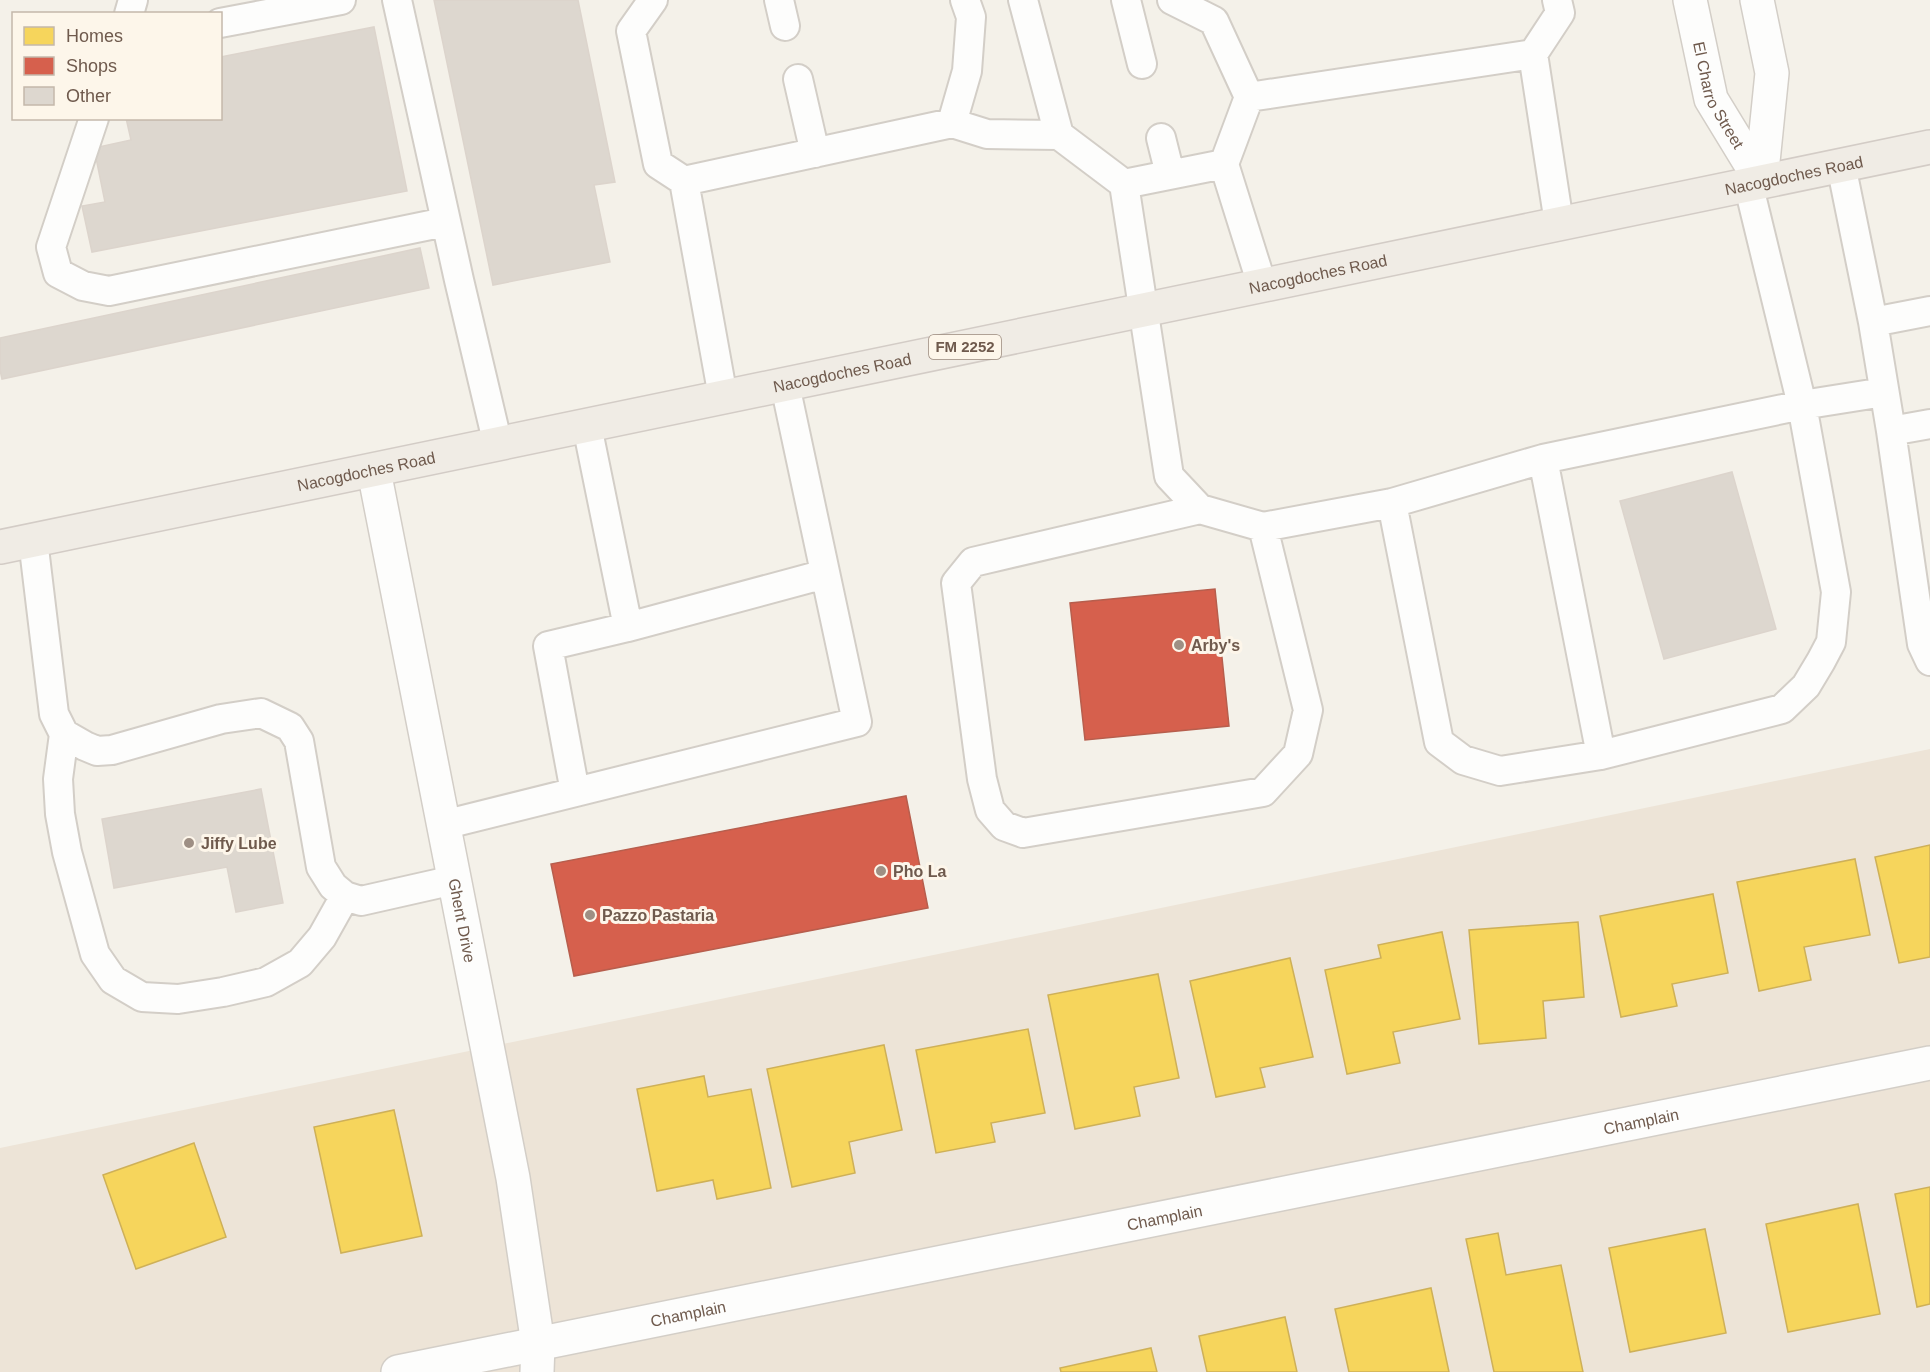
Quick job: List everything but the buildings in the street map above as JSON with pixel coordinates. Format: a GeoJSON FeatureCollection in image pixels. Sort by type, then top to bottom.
{"type":"FeatureCollection","features":[{"type":"Feature","properties":{"kind":"main road","name":"Nacogdoches Road"},"geometry":{"type":"LineString","coordinates":[[0,547],[1930,147]]}},
{"type":"Feature","properties":{"kind":"street","name":"El Charro Street"},"geometry":{"type":"LineString","coordinates":[[1690,0],[1711,99],[1755,182]]}},
{"type":"Feature","properties":{"kind":"street","name":"El Charro Street"},"geometry":{"type":"LineString","coordinates":[[1755,182],[1772,72],[1756,0]]}},
{"type":"Feature","properties":{"kind":"street","name":"Ghent Drive"},"geometry":{"type":"LineString","coordinates":[[374,471],[513,1178],[538,1358]]}},
{"type":"Feature","properties":{"kind":"street","name":"Champlain"},"geometry":{"type":"LineString","coordinates":[[398,1372],[538,1358],[1930,1063]]}},
{"type":"Feature","properties":{"kind":"lane"},"geometry":{"type":"LineString","coordinates":[[222,23],[341,0]]}},
{"type":"Feature","properties":{"kind":"lane"},"geometry":{"type":"LineString","coordinates":[[397,0],[445,222],[498,445]]}},
{"type":"Feature","properties":{"kind":"lane"},"geometry":{"type":"LineString","coordinates":[[653,0],[631,31],[658,164],[684,181],[952,123],[987,134],[1059,135],[1124,184],[1169,476],[1200,509]]}},
{"type":"Feature","properties":{"kind":"lane"},"geometry":{"type":"LineString","coordinates":[[952,123],[967,71],[970,17],[966,0]]}},
{"type":"Feature","properties":{"kind":"lane"},"geometry":{"type":"LineString","coordinates":[[1023,0],[1059,135]]}},
{"type":"Feature","properties":{"kind":"lane"},"geometry":{"type":"LineString","coordinates":[[1126,0],[1142,64]]}},
{"type":"Feature","properties":{"kind":"lane"},"geometry":{"type":"LineString","coordinates":[[1172,0],[1214,21],[1249,97],[1224,164],[1262,285]]}},
{"type":"Feature","properties":{"kind":"lane"},"geometry":{"type":"LineString","coordinates":[[1557,0],[1560,13],[1533,54],[1559,223]]}},
{"type":"Feature","properties":{"kind":"lane"},"geometry":{"type":"LineString","coordinates":[[1249,97],[1533,54]]}},
{"type":"Feature","properties":{"kind":"lane"},"geometry":{"type":"LineString","coordinates":[[798,79],[815,153]]}},
{"type":"Feature","properties":{"kind":"lane"},"geometry":{"type":"LineString","coordinates":[[93,120],[51,247],[58,273],[83,286],[109,291],[445,222]]}},
{"type":"Feature","properties":{"kind":"lane"},"geometry":{"type":"LineString","coordinates":[[1161,138],[1170,174]]}},
{"type":"Feature","properties":{"kind":"lane"},"geometry":{"type":"LineString","coordinates":[[1124,184],[1224,164]]}},
{"type":"Feature","properties":{"kind":"lane"},"geometry":{"type":"LineString","coordinates":[[1841,165],[1873,322],[1922,644],[1930,662]]}},
{"type":"Feature","properties":{"kind":"lane"},"geometry":{"type":"LineString","coordinates":[[684,181],[723,398]]}},
{"type":"Feature","properties":{"kind":"lane"},"geometry":{"type":"LineString","coordinates":[[1392,503],[1439,742],[1463,759],[1500,771],[1601,754],[1782,709],[1806,686],[1831,642],[1836,592],[1802,405],[1755,182]]}},
{"type":"Feature","properties":{"kind":"lane"},"geometry":{"type":"LineString","coordinates":[[1873,322],[1930,311]]}},
{"type":"Feature","properties":{"kind":"lane"},"geometry":{"type":"LineString","coordinates":[[443,825],[857,722],[785,385]]}},
{"type":"Feature","properties":{"kind":"lane"},"geometry":{"type":"LineString","coordinates":[[1263,527],[1308,710],[1298,754],[1263,792],[1023,833],[1004,826],[990,810],[982,779],[956,583],[973,562],[1200,509],[1263,527],[1392,503],[1543,459],[1802,405],[1884,392]]}},
{"type":"Feature","properties":{"kind":"lane"},"geometry":{"type":"LineString","coordinates":[[1891,431],[1930,424]]}},
{"type":"Feature","properties":{"kind":"lane"},"geometry":{"type":"LineString","coordinates":[[587,426],[628,627]]}},
{"type":"Feature","properties":{"kind":"lane"},"geometry":{"type":"LineString","coordinates":[[1543,459],[1601,754]]}},
{"type":"Feature","properties":{"kind":"lane"},"geometry":{"type":"LineString","coordinates":[[33,540],[54,714],[64,734],[97,751],[112,750],[221,719],[261,713],[290,727],[299,741],[321,867],[333,886],[345,896],[361,901],[454,880]]}},
{"type":"Feature","properties":{"kind":"lane"},"geometry":{"type":"LineString","coordinates":[[575,792],[548,646],[825,574]]}},
{"type":"Feature","properties":{"kind":"lane"},"geometry":{"type":"LineString","coordinates":[[64,734],[58,779],[60,814],[67,852],[95,954],[113,980],[142,997],[178,999],[266,982],[300,963],[322,937],[345,896]]}},
{"type":"Feature","properties":{"kind":"shaded area"},"geometry":{"type":"Polygon","coordinates":[[[1930,749],[1930,1372],[0,1372],[0,1148],[1930,749]]]}},
{"type":"Feature","properties":{"kind":"place","name":"Arby's"},"geometry":{"type":"Point","coordinates":[1179,645]}},
{"type":"Feature","properties":{"kind":"place","name":"Jiffy Lube"},"geometry":{"type":"Point","coordinates":[189,843]}},
{"type":"Feature","properties":{"kind":"place","name":"Pho La"},"geometry":{"type":"Point","coordinates":[881,871]}},
{"type":"Feature","properties":{"kind":"place","name":"Pazzo Pastaria"},"geometry":{"type":"Point","coordinates":[590,915]}}]}
